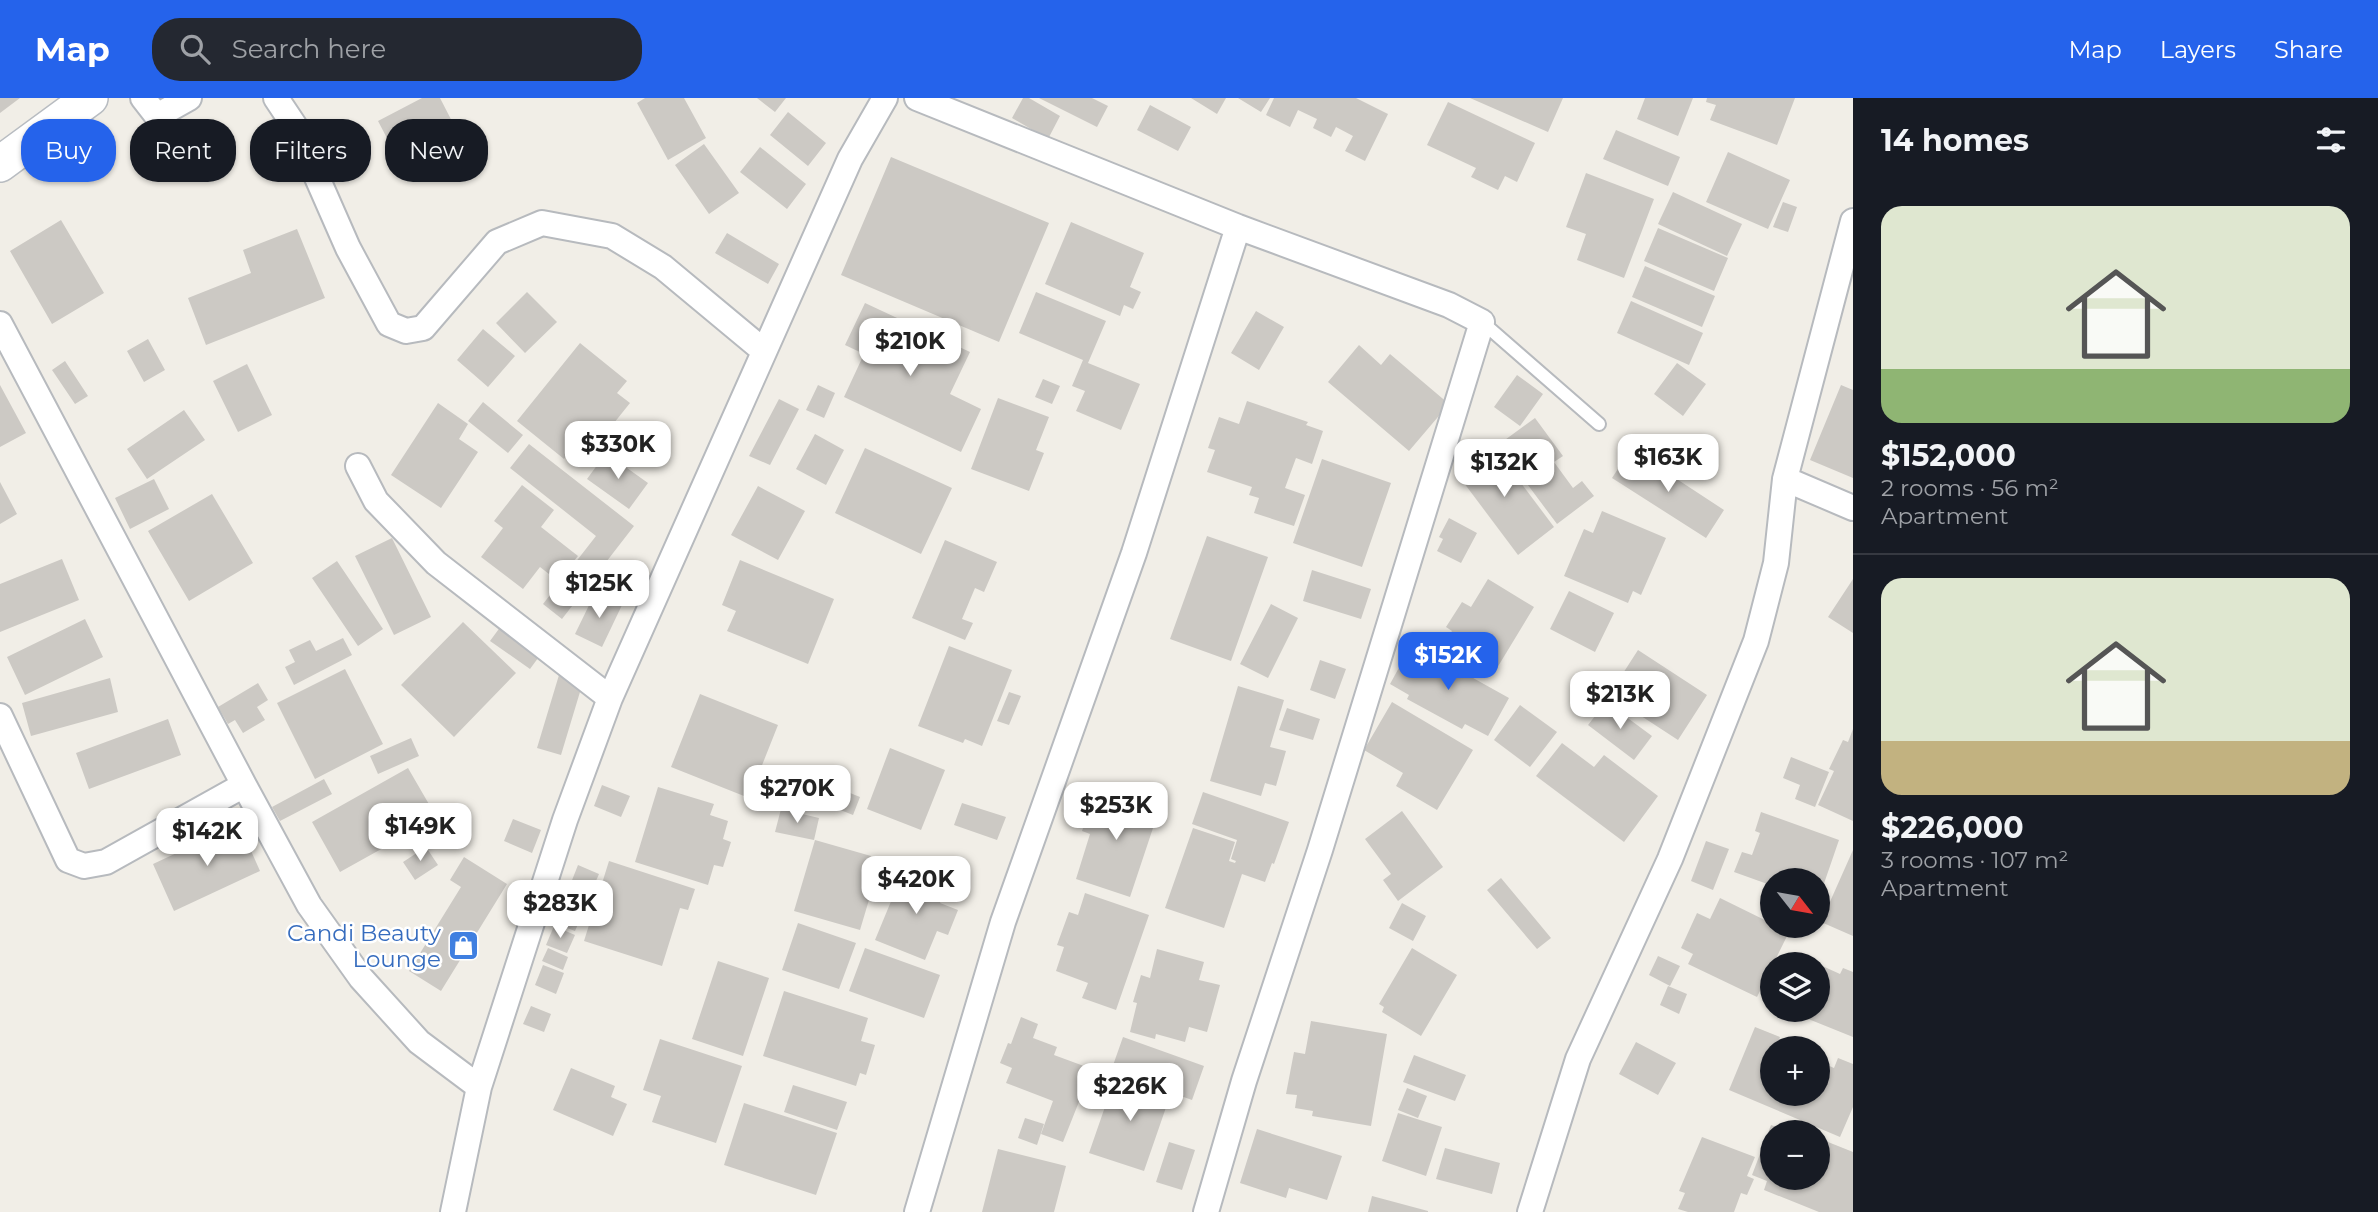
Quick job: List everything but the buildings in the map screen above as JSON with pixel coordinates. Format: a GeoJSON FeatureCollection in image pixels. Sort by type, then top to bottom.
{"type":"FeatureCollection","features":[{"type":"Feature","properties":{"kind":"main road"},"geometry":{"type":"LineString","coordinates":[[0,164],[90,98]]}},
{"type":"Feature","properties":{"kind":"street"},"geometry":{"type":"LineString","coordinates":[[143,98],[156,116],[190,98]]}},
{"type":"Feature","properties":{"kind":"street"},"geometry":{"type":"LineString","coordinates":[[276,98],[294,125],[348,248],[388,324],[406,331],[423,328],[497,242],[542,223],[612,236],[663,267],[764,351]]}},
{"type":"Feature","properties":{"kind":"street"},"geometry":{"type":"LineString","coordinates":[[453,1212],[479,1087],[565,820],[610,698],[850,159],[885,98]]}},
{"type":"Feature","properties":{"kind":"street"},"geometry":{"type":"LineString","coordinates":[[917,98],[1238,227],[1449,305],[1482,322],[1320,850],[1244,1081],[1206,1212]]}},
{"type":"Feature","properties":{"kind":"street"},"geometry":{"type":"LineString","coordinates":[[1530,1212],[1578,1059],[1671,859],[1756,641],[1776,564],[1785,479],[1853,221]]}},
{"type":"Feature","properties":{"kind":"street"},"geometry":{"type":"LineString","coordinates":[[917,1212],[1003,922],[1134,553],[1238,227]]}},
{"type":"Feature","properties":{"kind":"street"},"geometry":{"type":"LineString","coordinates":[[0,324],[309,905],[361,978],[419,1042],[479,1087]]}},
{"type":"Feature","properties":{"kind":"street"},"geometry":{"type":"LineString","coordinates":[[358,466],[376,501],[436,563],[610,698]]}},
{"type":"Feature","properties":{"kind":"street"},"geometry":{"type":"LineString","coordinates":[[1785,479],[1853,508]]}},
{"type":"Feature","properties":{"kind":"street"},"geometry":{"type":"LineString","coordinates":[[0,716],[68,859],[84,866],[106,862],[243,785]]}},
{"type":"Feature","properties":{"kind":"lane"},"geometry":{"type":"LineString","coordinates":[[1482,322],[1599,424]]}},
{"type":"Feature","properties":{"kind":"place","name":"Candi Beauty Lounge"},"geometry":{"type":"Point","coordinates":[464,946]}}]}
